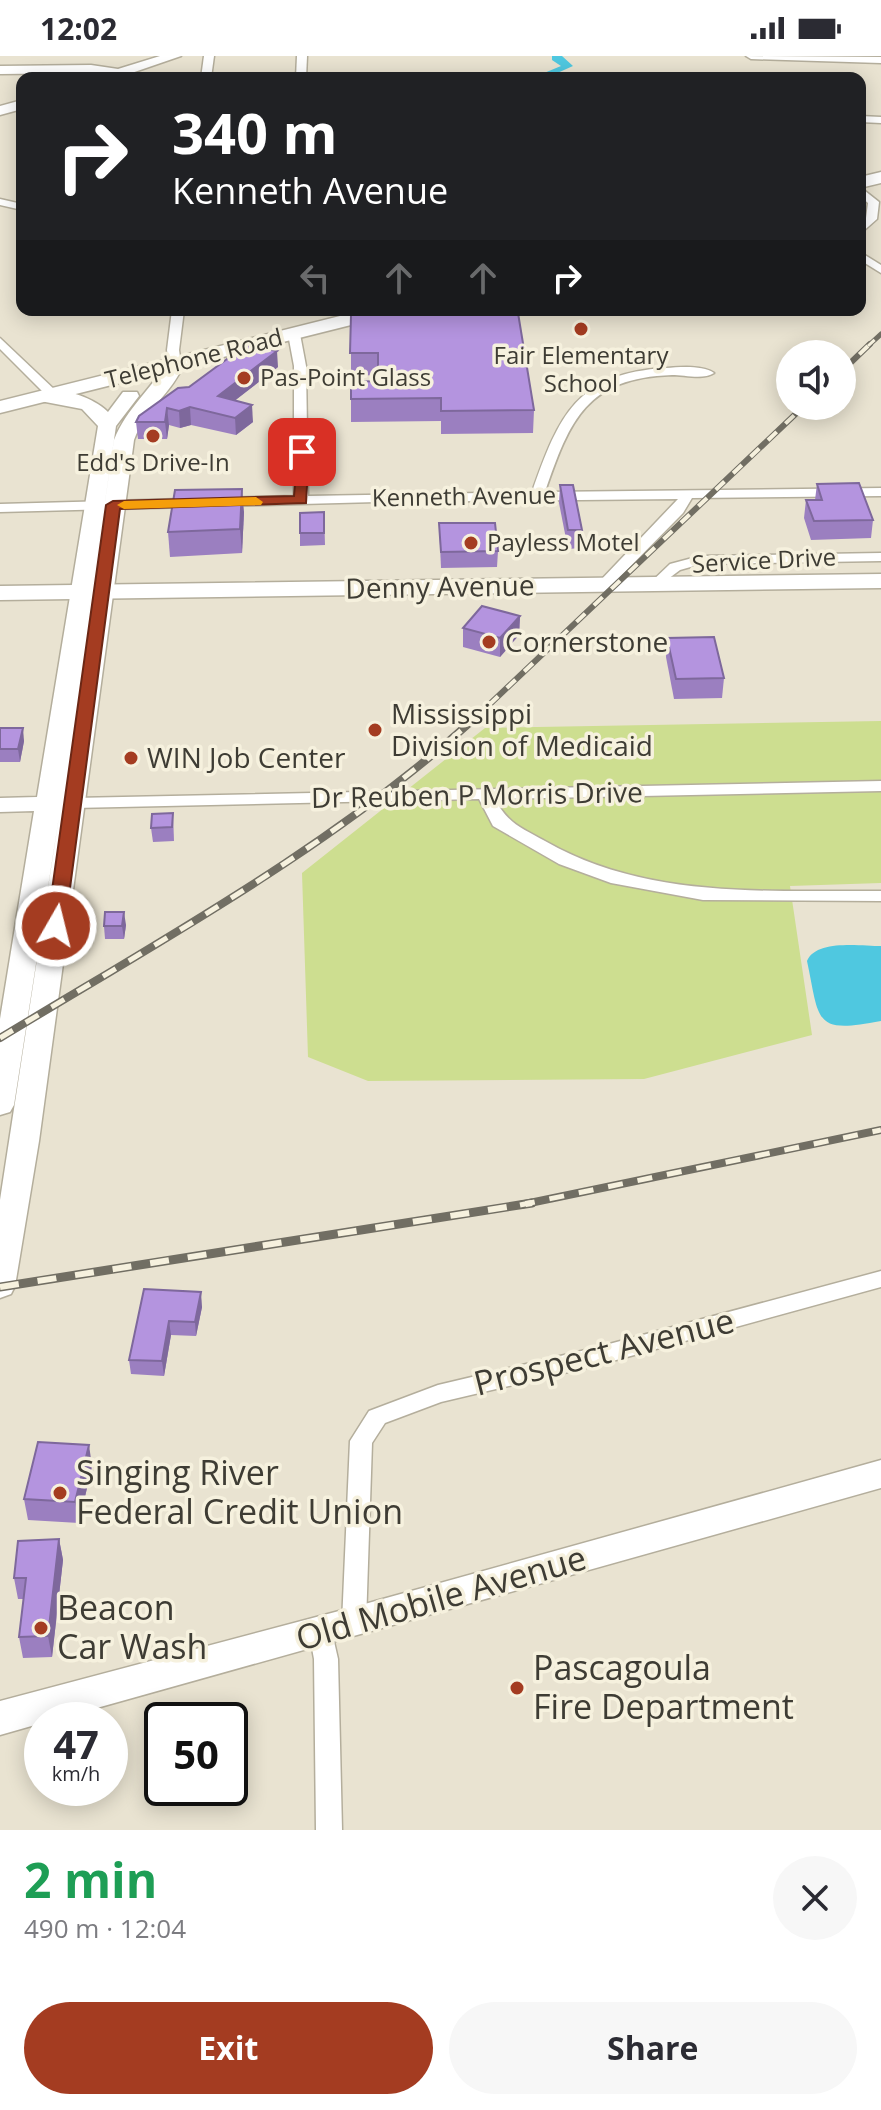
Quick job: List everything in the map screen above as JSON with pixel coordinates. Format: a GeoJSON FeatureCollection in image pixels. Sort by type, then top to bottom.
{"type":"FeatureCollection","features":[{"type":"Feature","properties":{"kind":"main road"},"geometry":{"type":"LineString","coordinates":[[122,72],[174,56]]}},
{"type":"Feature","properties":{"kind":"main road"},"geometry":{"type":"LineString","coordinates":[[0,70],[91,69],[112,72]]}},
{"type":"Feature","properties":{"kind":"main road","name":"Telephone Road"},"geometry":{"type":"LineString","coordinates":[[0,407],[364,316]]}},
{"type":"Feature","properties":{"kind":"main road"},"geometry":{"type":"LineString","coordinates":[[107,426],[140,386],[175,364]]}},
{"type":"Feature","properties":{"kind":"main road"},"geometry":{"type":"LineString","coordinates":[[103,505],[129,421],[170,376],[175,364]]}},
{"type":"Feature","properties":{"kind":"main road"},"geometry":{"type":"LineString","coordinates":[[0,1286],[74,803],[90,600],[103,505],[107,426],[102,414],[82,401],[47,395]]}},
{"type":"Feature","properties":{"kind":"main road","name":"Denny Avenue"},"geometry":{"type":"LineString","coordinates":[[0,610],[90,600],[604,585],[881,581]]}},
{"type":"Feature","properties":{"kind":"main road","name":"Denny Avenue"},"geometry":{"type":"LineString","coordinates":[[0,593],[90,600],[881,598]]}},
{"type":"Feature","properties":{"kind":"main road"},"geometry":{"type":"LineString","coordinates":[[1,1097],[48,804],[90,600]]}},
{"type":"Feature","properties":{"kind":"main road"},"geometry":{"type":"LineString","coordinates":[[0,805],[74,803]]}},
{"type":"Feature","properties":{"kind":"main road","name":"Old Mobile Avenue"},"geometry":{"type":"LineString","coordinates":[[0,1718],[338,1627],[881,1474]]}},
{"type":"Feature","properties":{"kind":"street"},"geometry":{"type":"LineString","coordinates":[[751,56],[881,60]]}},
{"type":"Feature","properties":{"kind":"street"},"geometry":{"type":"LineString","coordinates":[[866,195],[874,202],[871,219],[866,224]]}},
{"type":"Feature","properties":{"kind":"street"},"geometry":{"type":"LineString","coordinates":[[175,364],[173,350],[177,316]]}},
{"type":"Feature","properties":{"kind":"street"},"geometry":{"type":"LineString","coordinates":[[294,334],[300,366],[301,500]]}},
{"type":"Feature","properties":{"kind":"street"},"geometry":{"type":"LineString","coordinates":[[0,342],[47,395]]}},
{"type":"Feature","properties":{"kind":"street"},"geometry":{"type":"LineString","coordinates":[[537,496],[561,441],[598,388],[633,377],[708,373]]}},
{"type":"Feature","properties":{"kind":"street","name":"Kenneth Avenue"},"geometry":{"type":"LineString","coordinates":[[0,508],[301,500],[881,492]]}},
{"type":"Feature","properties":{"kind":"street"},"geometry":{"type":"LineString","coordinates":[[604,585],[678,510],[688,494]]}},
{"type":"Feature","properties":{"kind":"street","name":"Service Drive"},"geometry":{"type":"LineString","coordinates":[[656,584],[665,572],[700,560],[881,557]]}},
{"type":"Feature","properties":{"kind":"street","name":"Dr Reuben P Morris Drive"},"geometry":{"type":"LineString","coordinates":[[74,803],[881,786]]}},
{"type":"Feature","properties":{"kind":"street"},"geometry":{"type":"LineString","coordinates":[[485,795],[499,822],[565,860],[611,878],[703,895],[881,896]]}},
{"type":"Feature","properties":{"kind":"street","name":"Prospect Avenue"},"geometry":{"type":"LineString","coordinates":[[329,1830],[326,1659],[338,1627],[361,1441],[367,1429],[390,1410],[881,1279]]}},
{"type":"Feature","properties":{"kind":"green space"},"geometry":{"type":"Polygon","coordinates":[[[881,721],[881,883],[790,886],[812,1035],[644,1079],[368,1081],[308,1057],[302,873],[485,728],[881,721]]]}},
{"type":"Feature","properties":{"kind":"water"},"geometry":{"type":"Polygon","coordinates":[[[840,945],[881,946],[881,1021],[843,1026],[823,1019],[814,998],[807,961],[812,954],[840,945]]]}},
{"type":"Feature","properties":{"kind":"building"},"geometry":{"type":"Polygon","coordinates":[[[351,316],[518,316],[534,410],[441,411],[441,398],[351,399],[351,382],[378,381],[378,353],[350,353],[351,316]]]}},
{"type":"Feature","properties":{"kind":"building"},"geometry":{"type":"Polygon","coordinates":[[[246,345],[277,351],[218,396],[252,405],[235,418],[190,407],[179,411],[167,408],[165,422],[136,422],[139,416],[178,388],[189,387],[246,345]]]}},
{"type":"Feature","properties":{"kind":"building"},"geometry":{"type":"Polygon","coordinates":[[[859,483],[873,520],[814,521],[806,500],[822,500],[817,484],[859,483]]]}},
{"type":"Feature","properties":{"kind":"building"},"geometry":{"type":"Polygon","coordinates":[[[560,485],[573,485],[582,530],[568,530],[560,485]]]}},
{"type":"Feature","properties":{"kind":"building"},"geometry":{"type":"Polygon","coordinates":[[[242,489],[240,529],[168,532],[175,490],[242,489]]]}},
{"type":"Feature","properties":{"kind":"building"},"geometry":{"type":"Polygon","coordinates":[[[324,512],[324,533],[300,533],[300,513],[324,512]]]}},
{"type":"Feature","properties":{"kind":"building"},"geometry":{"type":"Polygon","coordinates":[[[439,523],[495,523],[498,551],[441,552],[439,523]]]}},
{"type":"Feature","properties":{"kind":"building"},"geometry":{"type":"Polygon","coordinates":[[[482,606],[520,616],[500,638],[463,628],[482,606]]]}},
{"type":"Feature","properties":{"kind":"building"},"geometry":{"type":"Polygon","coordinates":[[[714,637],[724,678],[676,679],[667,638],[714,637]]]}},
{"type":"Feature","properties":{"kind":"building"},"geometry":{"type":"Polygon","coordinates":[[[0,728],[23,728],[18,749],[0,749],[0,728]]]}},
{"type":"Feature","properties":{"kind":"building"},"geometry":{"type":"Polygon","coordinates":[[[173,813],[172,827],[151,828],[152,814],[173,813]]]}},
{"type":"Feature","properties":{"kind":"building"},"geometry":{"type":"Polygon","coordinates":[[[105,912],[124,912],[122,926],[104,926],[105,912]]]}},
{"type":"Feature","properties":{"kind":"building"},"geometry":{"type":"Polygon","coordinates":[[[144,1289],[201,1292],[195,1322],[169,1321],[162,1361],[129,1360],[144,1289]]]}},
{"type":"Feature","properties":{"kind":"building"},"geometry":{"type":"Polygon","coordinates":[[[38,1442],[89,1445],[75,1502],[24,1499],[38,1442]]]}},
{"type":"Feature","properties":{"kind":"building","name":"Beacon Car Wash"},"geometry":{"type":"Polygon","coordinates":[[[59,1539],[48,1636],[19,1637],[26,1578],[14,1578],[18,1541],[59,1539]]]}},
{"type":"Feature","properties":{"kind":"waterway"},"geometry":{"type":"LineString","coordinates":[[552,72],[568,66],[555,58],[557,56]]}},
{"type":"Feature","properties":{"kind":"railway"},"geometry":{"type":"LineString","coordinates":[[868,346],[881,334]]}},
{"type":"Feature","properties":{"kind":"railway"},"geometry":{"type":"LineString","coordinates":[[856,358],[870,344]]}},
{"type":"Feature","properties":{"kind":"railway"},"geometry":{"type":"LineString","coordinates":[[472,721],[789,420]]}},
{"type":"Feature","properties":{"kind":"railway"},"geometry":{"type":"LineString","coordinates":[[0,1038],[305,850],[420,765],[474,719]]}},
{"type":"Feature","properties":{"kind":"railway"},"geometry":{"type":"LineString","coordinates":[[522,1205],[881,1130]]}},
{"type":"Feature","properties":{"kind":"railway"},"geometry":{"type":"LineString","coordinates":[[522,1205],[532,1203]]}},
{"type":"Feature","properties":{"kind":"railway"},"geometry":{"type":"LineString","coordinates":[[0,1287],[522,1205]]}},
{"type":"Feature","properties":{"kind":"slow traffic"},"geometry":{"type":"LineString","coordinates":[[124,505],[256,502]]}},
{"type":"Feature","properties":{"kind":"place","name":"Fair Elementary School"},"geometry":{"type":"Point","coordinates":[581,329]}},
{"type":"Feature","properties":{"kind":"place","name":"Pas-Point Glass"},"geometry":{"type":"Point","coordinates":[244,378]}},
{"type":"Feature","properties":{"kind":"place","name":"Edd's Drive-In"},"geometry":{"type":"Point","coordinates":[153,436]}},
{"type":"Feature","properties":{"kind":"place","name":"Payless Motel"},"geometry":{"type":"Point","coordinates":[471,543]}},
{"type":"Feature","properties":{"kind":"place","name":"Cornerstone"},"geometry":{"type":"Point","coordinates":[489,642]}},
{"type":"Feature","properties":{"kind":"place","name":"Mississippi Division of Medicaid"},"geometry":{"type":"Point","coordinates":[375,730]}},
{"type":"Feature","properties":{"kind":"place","name":"WIN Job Center"},"geometry":{"type":"Point","coordinates":[131,758]}},
{"type":"Feature","properties":{"kind":"place","name":"Singing River Federal Credit Union"},"geometry":{"type":"Point","coordinates":[60,1493]}},
{"type":"Feature","properties":{"kind":"place","name":"Beacon Car Wash"},"geometry":{"type":"Point","coordinates":[41,1628]}},
{"type":"Feature","properties":{"kind":"place","name":"Pascagoula Fire Department"},"geometry":{"type":"Point","coordinates":[517,1688]}},
{"type":"Feature","properties":{"kind":"route"},"geometry":{"type":"LineString","coordinates":[[56,926],[113,505],[301,500],[302,452]]}}]}
